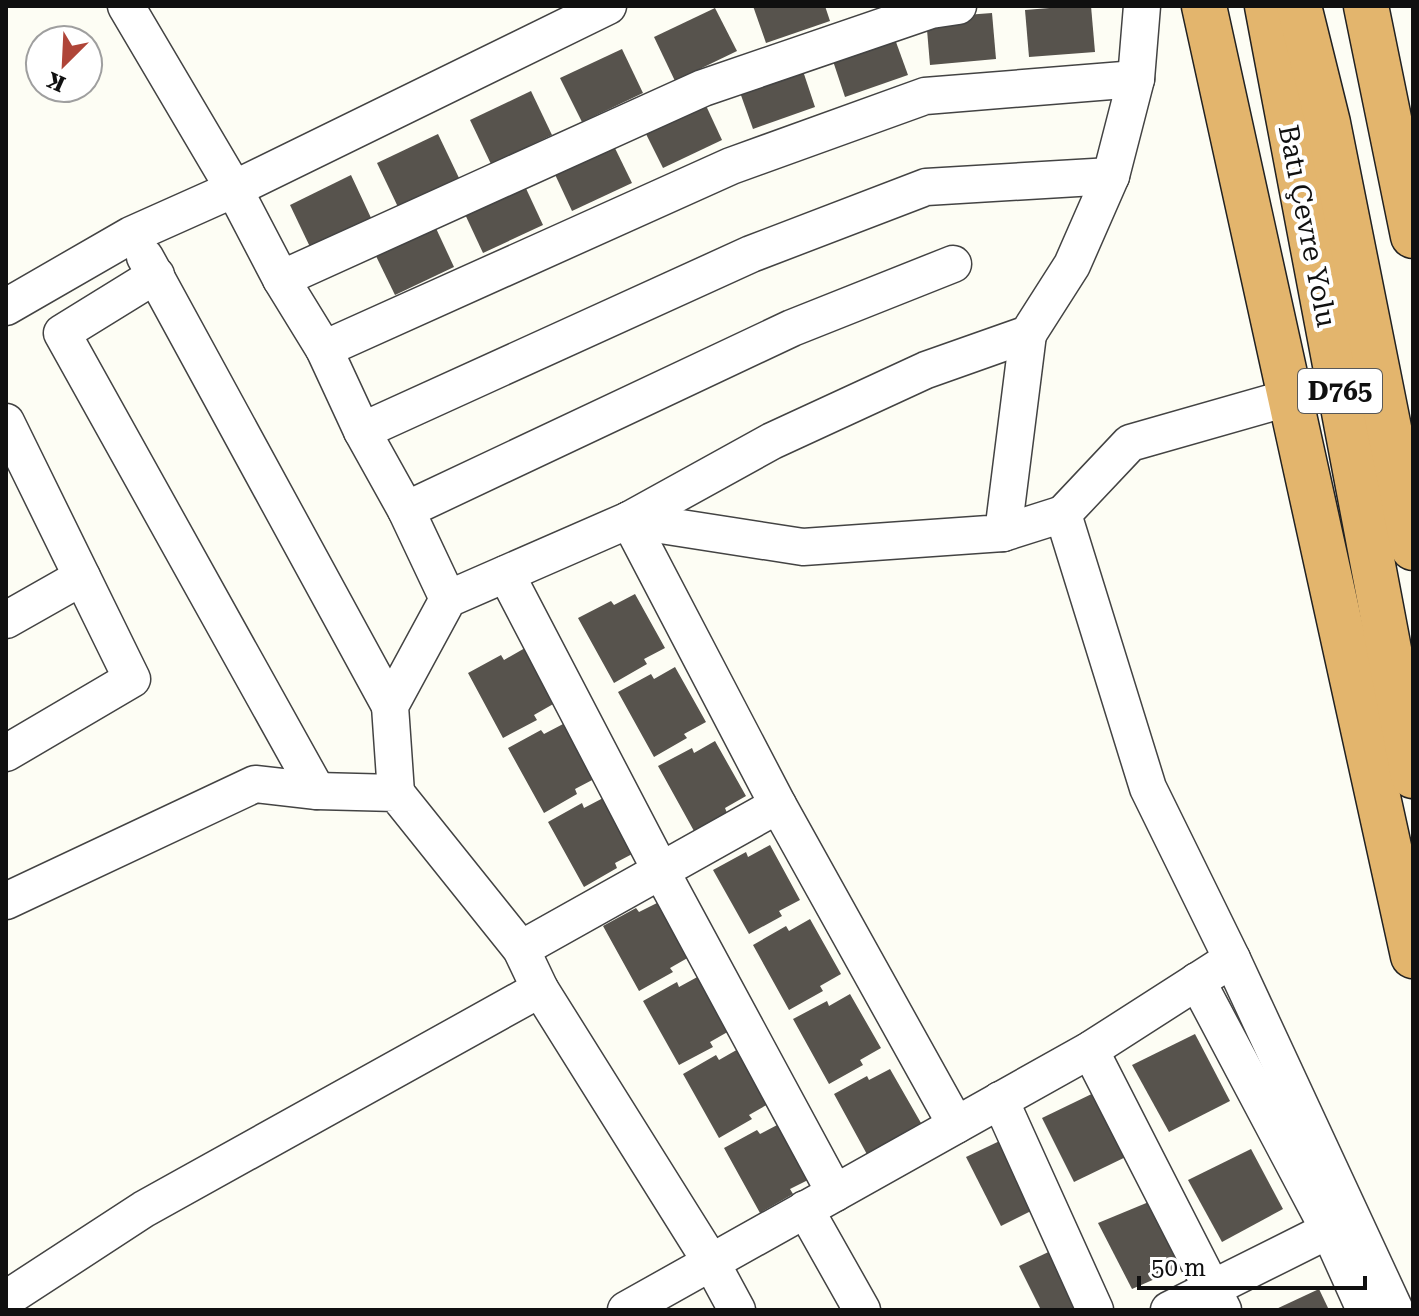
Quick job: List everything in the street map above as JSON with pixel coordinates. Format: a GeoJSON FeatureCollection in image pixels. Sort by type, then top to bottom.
{"type":"FeatureCollection","features":[{"type":"Feature","properties":{"kind":"highway"},"geometry":{"type":"LineString","coordinates":[[1204,6],[1413,956]]}},
{"type":"Feature","properties":{"kind":"highway","name":"Batı Çevre Yolu"},"geometry":{"type":"LineString","coordinates":[[1267,6],[1413,776]]}},
{"type":"Feature","properties":{"kind":"highway","name":"D765"},"geometry":{"type":"LineString","coordinates":[[1299,6],[1328,123],[1413,548]]}},
{"type":"Feature","properties":{"kind":"highway"},"geometry":{"type":"LineString","coordinates":[[1366,6],[1413,236]]}},
{"type":"Feature","properties":{"kind":"street"},"geometry":{"type":"LineString","coordinates":[[126,6],[324,349],[448,599]]}},
{"type":"Feature","properties":{"kind":"street"},"geometry":{"type":"LineString","coordinates":[[6,307],[131,235],[234,189],[608,6]]}},
{"type":"Feature","properties":{"kind":"street"},"geometry":{"type":"LineString","coordinates":[[281,279],[703,88],[931,10],[958,6]]}},
{"type":"Feature","properties":{"kind":"street"},"geometry":{"type":"LineString","coordinates":[[1003,533],[1028,334],[1072,265],[1111,176],[1136,79],[1142,6]]}},
{"type":"Feature","properties":{"kind":"street"},"geometry":{"type":"LineString","coordinates":[[324,349],[731,166],[925,96],[1136,79]]}},
{"type":"Feature","properties":{"kind":"street"},"geometry":{"type":"LineString","coordinates":[[362,431],[751,254],[926,187],[1111,176]]}},
{"type":"Feature","properties":{"kind":"street"},"geometry":{"type":"LineString","coordinates":[[131,235],[156,275],[390,706],[396,793],[521,949],[540,989],[711,1262],[737,1310]]}},
{"type":"Feature","properties":{"kind":"street"},"geometry":{"type":"LineString","coordinates":[[406,510],[792,328],[953,264]]}},
{"type":"Feature","properties":{"kind":"street"},"geometry":{"type":"LineString","coordinates":[[156,275],[62,333],[317,791]]}},
{"type":"Feature","properties":{"kind":"street"},"geometry":{"type":"LineString","coordinates":[[390,706],[448,599],[629,520],[772,441],[926,370],[1028,334]]}},
{"type":"Feature","properties":{"kind":"street"},"geometry":{"type":"LineString","coordinates":[[629,520],[803,547],[1003,533],[1063,514],[1130,443],[1291,397]]}},
{"type":"Feature","properties":{"kind":"street"},"geometry":{"type":"LineString","coordinates":[[6,422],[18,479],[82,577],[132,679],[6,753]]}},
{"type":"Feature","properties":{"kind":"street"},"geometry":{"type":"LineString","coordinates":[[1063,514],[1148,788],[1232,959],[1395,1310]]}},
{"type":"Feature","properties":{"kind":"street"},"geometry":{"type":"LineString","coordinates":[[629,520],[778,805],[956,1125]]}},
{"type":"Feature","properties":{"kind":"street"},"geometry":{"type":"LineString","coordinates":[[506,574],[661,871],[820,1201],[862,1310]]}},
{"type":"Feature","properties":{"kind":"street"},"geometry":{"type":"LineString","coordinates":[[6,620],[82,577]]}},
{"type":"Feature","properties":{"kind":"street"},"geometry":{"type":"LineString","coordinates":[[6,901],[255,784],[317,791],[396,793]]}},
{"type":"Feature","properties":{"kind":"street"},"geometry":{"type":"LineString","coordinates":[[521,949],[778,805]]}},
{"type":"Feature","properties":{"kind":"street"},"geometry":{"type":"LineString","coordinates":[[626,1310],[1090,1050],[1232,959]]}},
{"type":"Feature","properties":{"kind":"street"},"geometry":{"type":"LineString","coordinates":[[1197,981],[1329,1230],[1365,1310]]}},
{"type":"Feature","properties":{"kind":"street"},"geometry":{"type":"LineString","coordinates":[[6,1299],[144,1209],[540,989]]}},
{"type":"Feature","properties":{"kind":"street"},"geometry":{"type":"LineString","coordinates":[[1090,1050],[1217,1299]]}},
{"type":"Feature","properties":{"kind":"street"},"geometry":{"type":"LineString","coordinates":[[1000,1100],[1095,1310]]}},
{"type":"Feature","properties":{"kind":"street"},"geometry":{"type":"LineString","coordinates":[[1169,1310],[1217,1299],[1329,1230]]}},
{"type":"Feature","properties":{"kind":"building"},"geometry":{"type":"Polygon","coordinates":[[[753,6],[825,6],[830,21],[766,43],[753,6]]]}},
{"type":"Feature","properties":{"kind":"building"},"geometry":{"type":"Polygon","coordinates":[[[1091,6],[1095,52],[1029,57],[1025,10],[1091,6]]]}},
{"type":"Feature","properties":{"kind":"building"},"geometry":{"type":"Polygon","coordinates":[[[715,8],[737,51],[675,81],[654,37],[715,8]]]}},
{"type":"Feature","properties":{"kind":"building"},"geometry":{"type":"Polygon","coordinates":[[[992,13],[996,59],[930,65],[926,18],[992,13]]]}},
{"type":"Feature","properties":{"kind":"building"},"geometry":{"type":"Polygon","coordinates":[[[892,31],[908,75],[845,97],[830,52],[892,31]]]}},
{"type":"Feature","properties":{"kind":"building"},"geometry":{"type":"Polygon","coordinates":[[[622,49],[643,93],[582,122],[560,78],[622,49]]]}},
{"type":"Feature","properties":{"kind":"building"},"geometry":{"type":"Polygon","coordinates":[[[800,62],[815,107],[753,129],[737,84],[800,62]]]}},
{"type":"Feature","properties":{"kind":"building"},"geometry":{"type":"Polygon","coordinates":[[[531,91],[552,135],[491,164],[470,120],[531,91]]]}},
{"type":"Feature","properties":{"kind":"building"},"geometry":{"type":"Polygon","coordinates":[[[702,97],[722,140],[663,168],[642,126],[702,97]]]}},
{"type":"Feature","properties":{"kind":"building"},"geometry":{"type":"Polygon","coordinates":[[[438,134],[459,178],[398,207],[377,163],[438,134]]]}},
{"type":"Feature","properties":{"kind":"building"},"geometry":{"type":"Polygon","coordinates":[[[611,140],[632,183],[572,211],[552,168],[611,140]]]}},
{"type":"Feature","properties":{"kind":"building"},"geometry":{"type":"Polygon","coordinates":[[[351,175],[372,220],[311,249],[290,205],[351,175]]]}},
{"type":"Feature","properties":{"kind":"building"},"geometry":{"type":"Polygon","coordinates":[[[523,182],[543,225],[483,253],[463,210],[523,182]]]}},
{"type":"Feature","properties":{"kind":"building"},"geometry":{"type":"Polygon","coordinates":[[[434,224],[454,267],[395,295],[374,252],[434,224]]]}},
{"type":"Feature","properties":{"kind":"building"},"geometry":{"type":"Polygon","coordinates":[[[635,594],[665,648],[644,659],[647,664],[614,683],[578,618],[611,601],[614,605],[635,594]]]}},
{"type":"Feature","properties":{"kind":"building"},"geometry":{"type":"Polygon","coordinates":[[[525,648],[555,703],[534,715],[537,720],[503,738],[468,673],[501,655],[504,660],[525,648]]]}},
{"type":"Feature","properties":{"kind":"building"},"geometry":{"type":"Polygon","coordinates":[[[675,667],[706,722],[684,734],[687,738],[654,757],[618,692],[651,674],[654,679],[675,667]]]}},
{"type":"Feature","properties":{"kind":"building"},"geometry":{"type":"Polygon","coordinates":[[[565,723],[596,778],[575,789],[577,794],[544,813],[508,748],[541,730],[544,734],[565,723]]]}},
{"type":"Feature","properties":{"kind":"building"},"geometry":{"type":"Polygon","coordinates":[[[715,741],[746,796],[725,808],[727,813],[694,831],[658,766],[692,748],[694,753],[715,741]]]}},
{"type":"Feature","properties":{"kind":"building"},"geometry":{"type":"Polygon","coordinates":[[[605,797],[636,852],[615,863],[617,868],[584,887],[548,822],[582,803],[584,808],[605,797]]]}},
{"type":"Feature","properties":{"kind":"building"},"geometry":{"type":"Polygon","coordinates":[[[770,845],[800,900],[779,911],[782,916],[749,934],[713,870],[746,852],[748,857],[770,845]]]}},
{"type":"Feature","properties":{"kind":"building"},"geometry":{"type":"Polygon","coordinates":[[[661,901],[691,956],[670,968],[673,972],[639,991],[603,926],[636,908],[639,912],[661,901]]]}},
{"type":"Feature","properties":{"kind":"building"},"geometry":{"type":"Polygon","coordinates":[[[810,919],[841,974],[820,986],[823,991],[789,1010],[753,945],[786,926],[789,931],[810,919]]]}},
{"type":"Feature","properties":{"kind":"building"},"geometry":{"type":"Polygon","coordinates":[[[701,975],[731,1030],[710,1042],[713,1047],[679,1065],[643,1001],[677,982],[679,987],[701,975]]]}},
{"type":"Feature","properties":{"kind":"building"},"geometry":{"type":"Polygon","coordinates":[[[850,994],[881,1048],[860,1060],[863,1065],[829,1084],[793,1019],[827,1001],[829,1006],[850,994]]]}},
{"type":"Feature","properties":{"kind":"building"},"geometry":{"type":"Polygon","coordinates":[[[1195,1034],[1230,1101],[1169,1132],[1132,1065],[1195,1034]]]}},
{"type":"Feature","properties":{"kind":"building"},"geometry":{"type":"Polygon","coordinates":[[[740,1048],[770,1103],[749,1115],[752,1119],[719,1138],[683,1074],[716,1055],[719,1060],[740,1048]]]}},
{"type":"Feature","properties":{"kind":"building"},"geometry":{"type":"Polygon","coordinates":[[[890,1069],[921,1123],[900,1135],[902,1140],[869,1158],[834,1094],[867,1076],[869,1080],[890,1069]]]}},
{"type":"Feature","properties":{"kind":"building"},"geometry":{"type":"Polygon","coordinates":[[[1102,1089],[1134,1153],[1074,1182],[1042,1118],[1102,1089]]]}},
{"type":"Feature","properties":{"kind":"building"},"geometry":{"type":"Polygon","coordinates":[[[781,1123],[812,1178],[790,1189],[793,1194],[760,1213],[724,1148],[757,1130],[760,1134],[781,1123]]]}},
{"type":"Feature","properties":{"kind":"building"},"geometry":{"type":"Polygon","coordinates":[[[1008,1137],[1043,1205],[1001,1226],[966,1157],[1008,1137]]]}},
{"type":"Feature","properties":{"kind":"building"},"geometry":{"type":"Polygon","coordinates":[[[1251,1149],[1283,1209],[1222,1242],[1188,1180],[1251,1149]]]}},
{"type":"Feature","properties":{"kind":"building"},"geometry":{"type":"Polygon","coordinates":[[[1156,1199],[1189,1264],[1132,1289],[1098,1223],[1156,1199]]]}},
{"type":"Feature","properties":{"kind":"building"},"geometry":{"type":"Polygon","coordinates":[[[1061,1246],[1094,1310],[1041,1310],[1019,1266],[1061,1246]]]}},
{"type":"Feature","properties":{"kind":"building"},"geometry":{"type":"Polygon","coordinates":[[[1319,1289],[1329,1310],[1274,1310],[1319,1289]]]}}]}
